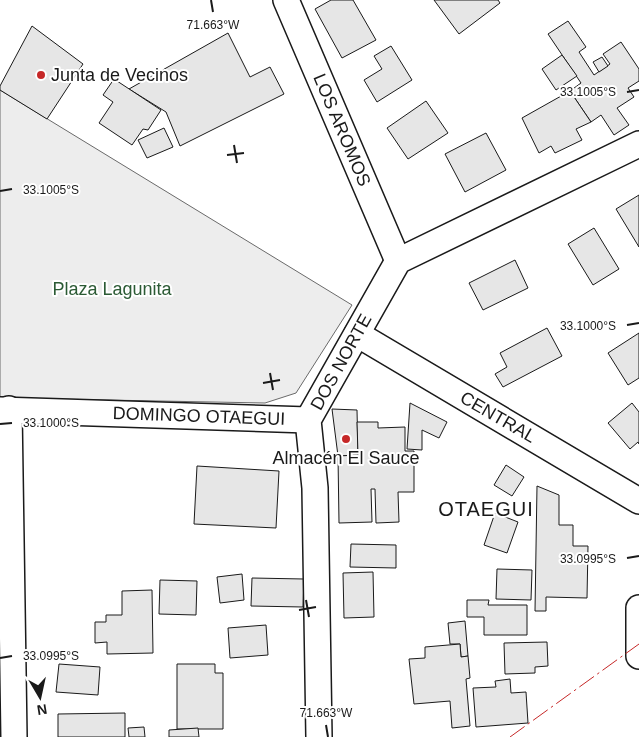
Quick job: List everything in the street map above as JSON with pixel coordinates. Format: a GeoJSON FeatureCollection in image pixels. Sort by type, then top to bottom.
{"type":"FeatureCollection","features":[{"type":"Feature","properties":{"kind":"street","name":"LOS AROMOS"},"geometry":{"type":"LineString","coordinates":[[286,0],[398,261]]}},
{"type":"Feature","properties":{"kind":"street"},"geometry":{"type":"LineString","coordinates":[[398,261],[639,144]]}},
{"type":"Feature","properties":{"kind":"street","name":"DOS NORTE"},"geometry":{"type":"LineString","coordinates":[[319,737],[316,488],[308,420],[398,261]]}},
{"type":"Feature","properties":{"kind":"street","name":"CENTRAL"},"geometry":{"type":"LineString","coordinates":[[357,334],[639,500]]}},
{"type":"Feature","properties":{"kind":"street"},"geometry":{"type":"LineString","coordinates":[[5,410],[14,737]]}},
{"type":"Feature","properties":{"kind":"street","name":"DOMINGO OTAEGUI"},"geometry":{"type":"LineString","coordinates":[[5,410],[308,420]]}},
{"type":"Feature","properties":{"kind":"street"},"geometry":{"type":"LineString","coordinates":[[639,608],[639,656]]}},
{"type":"Feature","properties":{"kind":"shaded area","name":"Plaza Lagunita"},"geometry":{"type":"Polygon","coordinates":[[[0,90],[352,305],[296,393],[265,403],[0,398],[0,90]]]}},
{"type":"Feature","properties":{"kind":"building"},"geometry":{"type":"Polygon","coordinates":[[[331,0],[353,0],[376,40],[342,58],[315,9],[331,0]]]}},
{"type":"Feature","properties":{"kind":"building"},"geometry":{"type":"Polygon","coordinates":[[[434,0],[498,0],[500,3],[459,34],[434,0]]]}},
{"type":"Feature","properties":{"kind":"building"},"geometry":{"type":"Polygon","coordinates":[[[568,21],[586,47],[579,52],[594,75],[610,64],[603,54],[621,42],[639,69],[639,81],[628,88],[634,97],[617,108],[629,125],[614,135],[601,115],[591,122],[570,91],[581,83],[548,34],[568,21]]]}},
{"type":"Feature","properties":{"kind":"building","name":"Junta de Vecinos"},"geometry":{"type":"Polygon","coordinates":[[[32,26],[83,64],[47,119],[0,90],[0,86],[32,26]]]}},
{"type":"Feature","properties":{"kind":"building"},"geometry":{"type":"Polygon","coordinates":[[[228,33],[250,77],[270,67],[284,94],[180,146],[166,112],[129,89],[228,33]]]}},
{"type":"Feature","properties":{"kind":"building"},"geometry":{"type":"Polygon","coordinates":[[[391,46],[412,80],[377,102],[364,80],[382,69],[374,56],[391,46]]]}},
{"type":"Feature","properties":{"kind":"building"},"geometry":{"type":"Polygon","coordinates":[[[562,55],[577,76],[556,90],[542,69],[562,55]]]}},
{"type":"Feature","properties":{"kind":"building"},"geometry":{"type":"Polygon","coordinates":[[[602,57],[608,66],[599,72],[593,62],[602,57]]]}},
{"type":"Feature","properties":{"kind":"building"},"geometry":{"type":"Polygon","coordinates":[[[114,79],[161,110],[148,130],[143,129],[132,145],[99,123],[113,102],[103,95],[114,79]]]}},
{"type":"Feature","properties":{"kind":"building"},"geometry":{"type":"Polygon","coordinates":[[[570,91],[591,122],[576,129],[582,140],[555,153],[551,146],[539,153],[522,118],[570,91]]]}},
{"type":"Feature","properties":{"kind":"building"},"geometry":{"type":"Polygon","coordinates":[[[426,101],[448,133],[408,159],[387,128],[426,101]]]}},
{"type":"Feature","properties":{"kind":"building"},"geometry":{"type":"Polygon","coordinates":[[[164,128],[173,147],[147,158],[138,140],[164,128]]]}},
{"type":"Feature","properties":{"kind":"building"},"geometry":{"type":"Polygon","coordinates":[[[486,133],[506,170],[465,192],[445,154],[486,133]]]}},
{"type":"Feature","properties":{"kind":"building"},"geometry":{"type":"Polygon","coordinates":[[[639,195],[639,247],[616,209],[639,195]]]}},
{"type":"Feature","properties":{"kind":"building"},"geometry":{"type":"Polygon","coordinates":[[[594,228],[619,269],[593,285],[568,244],[594,228]]]}},
{"type":"Feature","properties":{"kind":"building"},"geometry":{"type":"Polygon","coordinates":[[[515,260],[528,288],[483,310],[469,283],[515,260]]]}},
{"type":"Feature","properties":{"kind":"building"},"geometry":{"type":"Polygon","coordinates":[[[547,328],[562,356],[503,387],[495,374],[507,367],[500,353],[547,328]]]}},
{"type":"Feature","properties":{"kind":"building"},"geometry":{"type":"Polygon","coordinates":[[[639,333],[639,378],[628,385],[608,353],[639,333]]]}},
{"type":"Feature","properties":{"kind":"building"},"geometry":{"type":"Polygon","coordinates":[[[410,403],[447,422],[439,438],[422,430],[422,450],[407,449],[410,403]]]}},
{"type":"Feature","properties":{"kind":"building"},"geometry":{"type":"Polygon","coordinates":[[[632,403],[639,412],[639,444],[638,442],[630,449],[608,423],[632,403]]]}},
{"type":"Feature","properties":{"kind":"building","name":"Almacén El Sauce"},"geometry":{"type":"Polygon","coordinates":[[[332,409],[357,410],[358,455],[338,456],[332,409]]]}},
{"type":"Feature","properties":{"kind":"building"},"geometry":{"type":"Polygon","coordinates":[[[357,422],[378,422],[378,428],[405,427],[405,451],[414,451],[414,492],[398,492],[399,522],[376,523],[375,489],[371,489],[372,522],[339,523],[338,456],[358,455],[357,422]]]}},
{"type":"Feature","properties":{"kind":"building"},"geometry":{"type":"Polygon","coordinates":[[[506,465],[524,477],[512,496],[494,485],[506,465]]]}},
{"type":"Feature","properties":{"kind":"building"},"geometry":{"type":"Polygon","coordinates":[[[197,466],[279,471],[276,528],[194,524],[197,466]]]}},
{"type":"Feature","properties":{"kind":"building"},"geometry":{"type":"Polygon","coordinates":[[[537,486],[559,495],[559,525],[573,525],[573,546],[588,546],[587,598],[546,597],[546,611],[535,611],[537,486]]]}},
{"type":"Feature","properties":{"kind":"building"},"geometry":{"type":"Polygon","coordinates":[[[495,513],[518,522],[507,553],[484,545],[495,513]]]}},
{"type":"Feature","properties":{"kind":"building"},"geometry":{"type":"Polygon","coordinates":[[[351,544],[396,545],[396,568],[350,567],[351,544]]]}},
{"type":"Feature","properties":{"kind":"building"},"geometry":{"type":"Polygon","coordinates":[[[497,569],[532,570],[531,600],[496,599],[497,569]]]}},
{"type":"Feature","properties":{"kind":"building"},"geometry":{"type":"Polygon","coordinates":[[[373,572],[374,617],[344,618],[343,573],[373,572]]]}},
{"type":"Feature","properties":{"kind":"building"},"geometry":{"type":"Polygon","coordinates":[[[242,574],[244,600],[220,603],[217,577],[242,574]]]}},
{"type":"Feature","properties":{"kind":"building"},"geometry":{"type":"Polygon","coordinates":[[[252,578],[304,579],[303,607],[251,606],[252,578]]]}},
{"type":"Feature","properties":{"kind":"building"},"geometry":{"type":"Polygon","coordinates":[[[160,580],[197,581],[196,615],[159,614],[160,580]]]}},
{"type":"Feature","properties":{"kind":"building"},"geometry":{"type":"Polygon","coordinates":[[[152,590],[153,653],[107,654],[107,642],[95,643],[95,622],[106,622],[106,615],[122,615],[122,591],[152,590]]]}},
{"type":"Feature","properties":{"kind":"building"},"geometry":{"type":"Polygon","coordinates":[[[467,600],[489,600],[488,605],[527,605],[527,635],[484,635],[484,617],[467,617],[467,600]]]}},
{"type":"Feature","properties":{"kind":"building"},"geometry":{"type":"Polygon","coordinates":[[[465,621],[468,656],[461,657],[460,644],[450,644],[448,623],[465,621]]]}},
{"type":"Feature","properties":{"kind":"building"},"geometry":{"type":"Polygon","coordinates":[[[266,625],[268,655],[230,658],[228,628],[266,625]]]}},
{"type":"Feature","properties":{"kind":"building"},"geometry":{"type":"Polygon","coordinates":[[[547,642],[548,666],[535,667],[535,673],[505,674],[504,643],[547,642]]]}},
{"type":"Feature","properties":{"kind":"building"},"geometry":{"type":"Polygon","coordinates":[[[460,644],[461,657],[468,656],[470,678],[466,679],[470,726],[452,728],[450,701],[414,704],[409,659],[425,658],[425,647],[460,644]]]}},
{"type":"Feature","properties":{"kind":"building"},"geometry":{"type":"Polygon","coordinates":[[[59,664],[100,667],[98,695],[56,692],[59,664]]]}},
{"type":"Feature","properties":{"kind":"building"},"geometry":{"type":"Polygon","coordinates":[[[177,664],[215,664],[215,673],[223,673],[223,729],[177,729],[177,664]]]}},
{"type":"Feature","properties":{"kind":"building"},"geometry":{"type":"Polygon","coordinates":[[[510,679],[511,693],[526,692],[528,723],[476,727],[473,688],[496,687],[495,681],[510,679]]]}},
{"type":"Feature","properties":{"kind":"building"},"geometry":{"type":"Polygon","coordinates":[[[125,713],[125,737],[58,737],[58,714],[125,713]]]}},
{"type":"Feature","properties":{"kind":"building"},"geometry":{"type":"Polygon","coordinates":[[[144,727],[145,737],[129,737],[128,728],[144,727]]]}},
{"type":"Feature","properties":{"kind":"building"},"geometry":{"type":"Polygon","coordinates":[[[198,728],[199,737],[169,737],[169,730],[198,728]]]}},
{"type":"Feature","properties":{"kind":"power"},"geometry":{"type":"LineString","coordinates":[[510,737],[639,644]]}},
{"type":"Feature","properties":{"kind":"place","name":"Junta de Vecinos"},"geometry":{"type":"Point","coordinates":[41,75]}},
{"type":"Feature","properties":{"kind":"place","name":"Almacén El Sauce"},"geometry":{"type":"Point","coordinates":[346,439]}},
{"type":"Feature","properties":{"kind":"district","name":"OTAEGUI"},"geometry":{"type":"Point","coordinates":[486,509]}}]}
